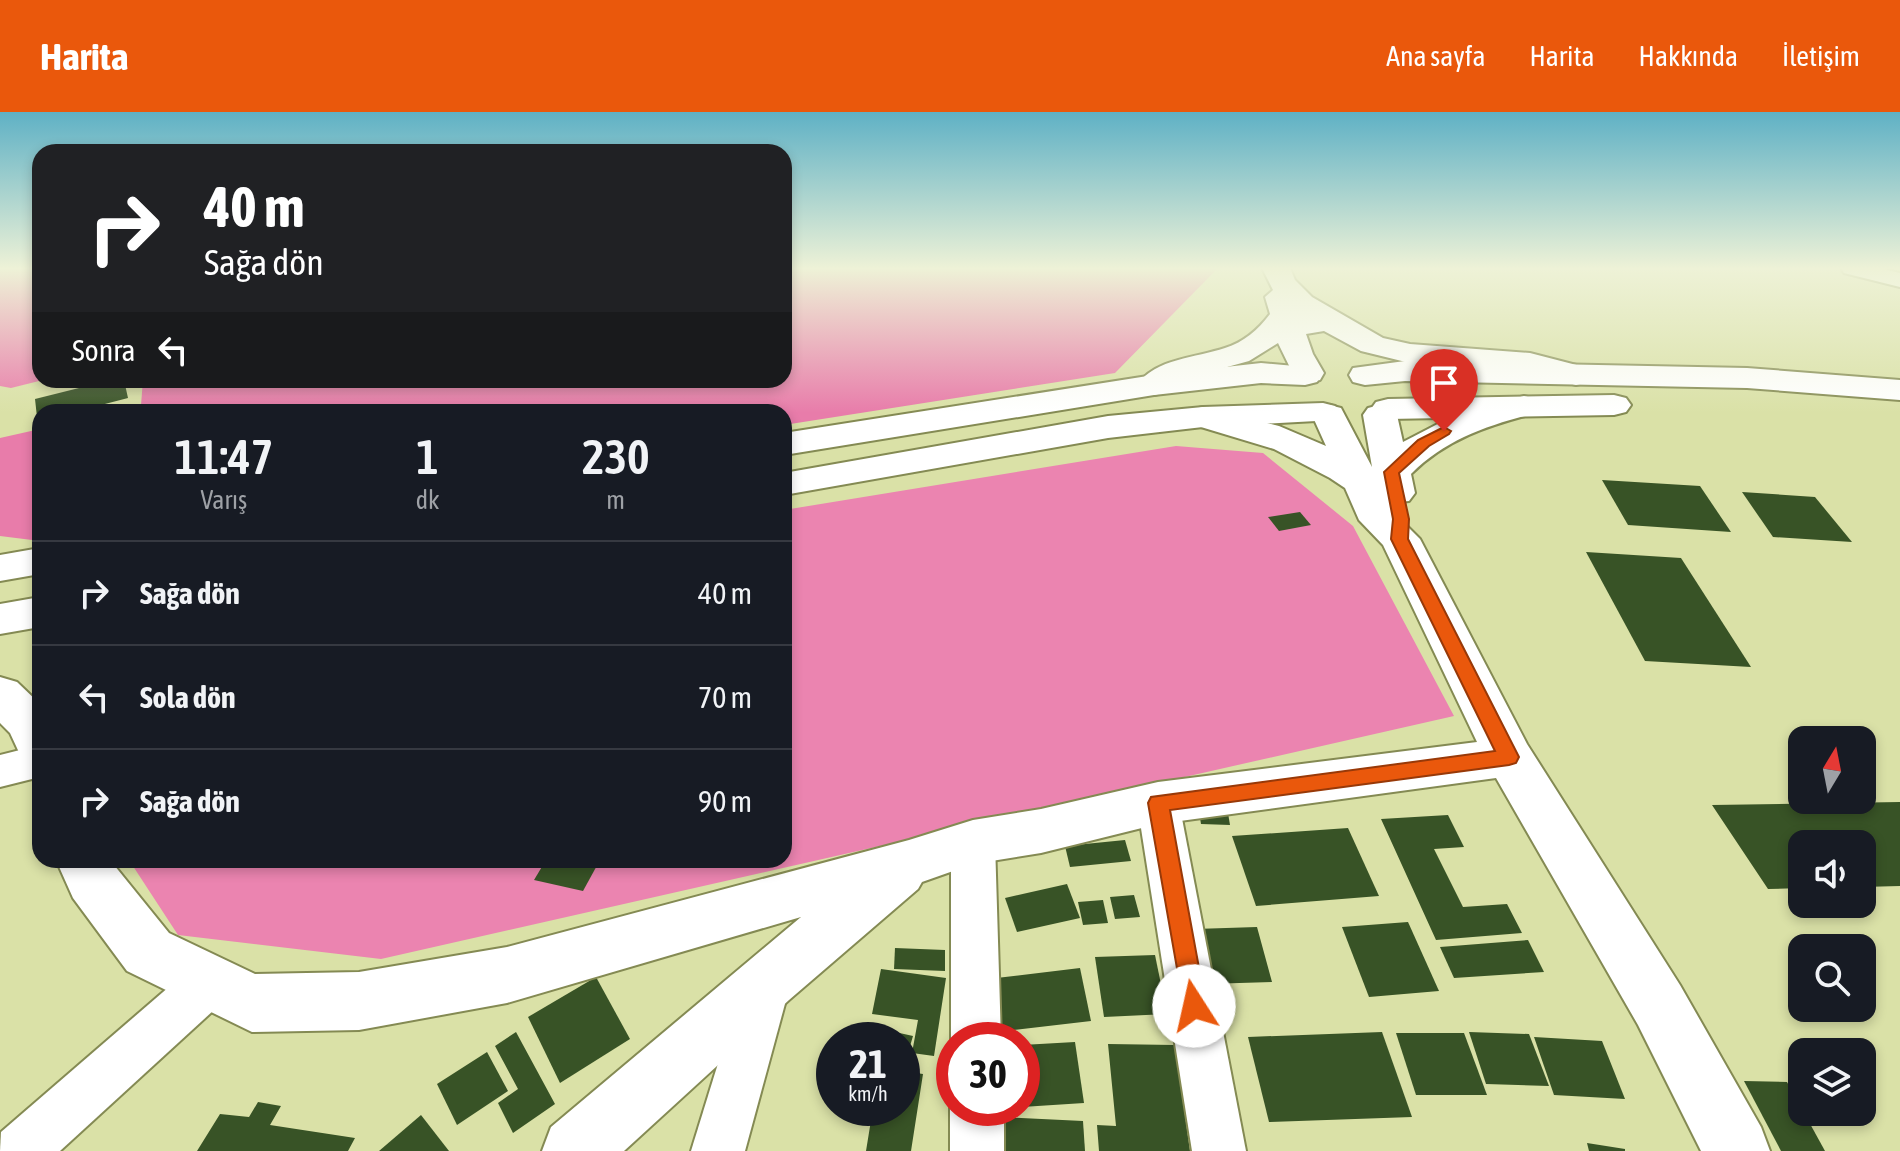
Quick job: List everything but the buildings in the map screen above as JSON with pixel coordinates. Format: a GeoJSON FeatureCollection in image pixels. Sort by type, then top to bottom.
{"type":"FeatureCollection","features":[{"type":"Feature","properties":{"kind":"street"},"geometry":{"type":"LineString","coordinates":[[1154,385],[1169,373],[1218,362],[1250,349],[1271,334],[1277,316]]}},
{"type":"Feature","properties":{"kind":"street"},"geometry":{"type":"LineString","coordinates":[[1290,316],[1297,354],[1307,374]]}},
{"type":"Feature","properties":{"kind":"street"},"geometry":{"type":"LineString","coordinates":[[1304,316],[1358,374],[1386,388],[1391,395],[1392,403],[1384,412],[1376,477],[1379,520],[1400,539],[1509,757],[1659,1005],[1737,1151]]}},
{"type":"Feature","properties":{"kind":"street"},"geometry":{"type":"LineString","coordinates":[[1324,316],[1348,336],[1386,349],[1534,363],[1576,375]]}},
{"type":"Feature","properties":{"kind":"street"},"geometry":{"type":"LineString","coordinates":[[792,443],[1154,385],[1261,373],[1307,374],[1328,370],[1358,374],[1405,371],[1747,378],[1900,390]]}},
{"type":"Feature","properties":{"kind":"street"},"geometry":{"type":"LineString","coordinates":[[1307,374],[1298,380],[1297,393],[1302,401],[1326,414],[1376,477]]}},
{"type":"Feature","properties":{"kind":"street"},"geometry":{"type":"LineString","coordinates":[[792,483],[1108,427],[1203,417],[1326,414],[1357,419],[1384,412],[1524,406],[1770,403],[1900,413]]}},
{"type":"Feature","properties":{"kind":"street"},"geometry":{"type":"LineString","coordinates":[[1376,477],[1444,431],[1495,412],[1524,406]]}},
{"type":"Feature","properties":{"kind":"street"},"geometry":{"type":"LineString","coordinates":[[1203,417],[1250,427],[1376,477]]}},
{"type":"Feature","properties":{"kind":"street"},"geometry":{"type":"LineString","coordinates":[[0,568],[32,562]]}},
{"type":"Feature","properties":{"kind":"street"},"geometry":{"type":"LineString","coordinates":[[0,619],[32,613]]}},
{"type":"Feature","properties":{"kind":"street"},"geometry":{"type":"LineString","coordinates":[[0,694],[32,727]]}},
{"type":"Feature","properties":{"kind":"street"},"geometry":{"type":"LineString","coordinates":[[86,868],[92,881],[148,952],[209,983],[252,1003],[359,1001],[507,975],[909,863],[973,842],[1041,831],[1158,803],[1509,757]]}},
{"type":"Feature","properties":{"kind":"street"},"geometry":{"type":"LineString","coordinates":[[0,771],[32,763]]}},
{"type":"Feature","properties":{"kind":"street"},"geometry":{"type":"LineString","coordinates":[[1158,803],[1219,1151]]}},
{"type":"Feature","properties":{"kind":"street"},"geometry":{"type":"LineString","coordinates":[[973,842],[976,1022]]}},
{"type":"Feature","properties":{"kind":"street"},"geometry":{"type":"LineString","coordinates":[[575,1151],[768,980],[909,863]]}},
{"type":"Feature","properties":{"kind":"street"},"geometry":{"type":"LineString","coordinates":[[718,1151],[768,980]]}},
{"type":"Feature","properties":{"kind":"street"},"geometry":{"type":"LineString","coordinates":[[20,1151],[209,983]]}},
{"type":"Feature","properties":{"kind":"street"},"geometry":{"type":"LineString","coordinates":[[977,1126],[977,1151]]}},
{"type":"Feature","properties":{"kind":"shaded area"},"geometry":{"type":"Polygon","coordinates":[[[0,316],[32,316],[32,383],[11,388],[0,386],[0,316]]]}},
{"type":"Feature","properties":{"kind":"shaded area"},"geometry":{"type":"Polygon","coordinates":[[[792,316],[1170,316],[1115,373],[792,424],[792,404],[141,404],[142,388],[792,388],[792,316]]]}},
{"type":"Feature","properties":{"kind":"shaded area"},"geometry":{"type":"Polygon","coordinates":[[[32,431],[32,540],[0,536],[0,438],[32,431]]]}},
{"type":"Feature","properties":{"kind":"shaded area"},"geometry":{"type":"Polygon","coordinates":[[[1176,446],[1263,453],[1353,526],[1454,716],[792,866],[792,509],[1176,446]]]}},
{"type":"Feature","properties":{"kind":"shaded area"},"geometry":{"type":"Polygon","coordinates":[[[134,868],[783,868],[381,959],[178,935],[134,868]]]}},
{"type":"Feature","properties":{"kind":"route"},"geometry":{"type":"LineString","coordinates":[[1194,1006],[1158,803],[1509,757],[1400,539],[1401,519],[1391,472],[1406,456],[1444,431]]}}]}
